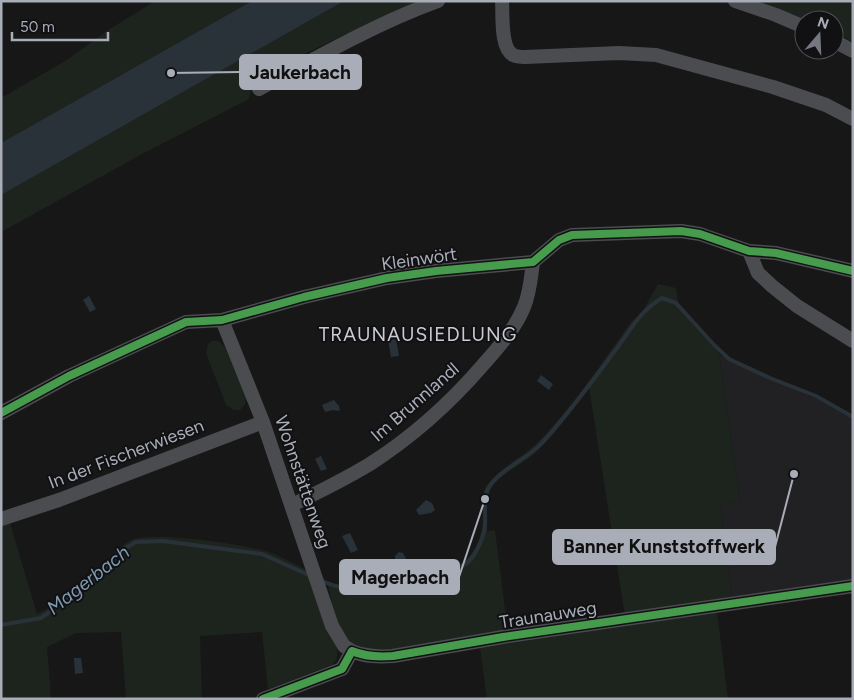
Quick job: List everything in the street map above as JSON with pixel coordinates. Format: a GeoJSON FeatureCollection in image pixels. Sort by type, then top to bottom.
{"type":"FeatureCollection","features":[{"type":"Feature","properties":{"kind":"street"},"geometry":{"type":"LineString","coordinates":[[259,89],[349,39],[438,1]]}},
{"type":"Feature","properties":{"kind":"street"},"geometry":{"type":"LineString","coordinates":[[502,1],[504,43],[508,51],[514,56],[619,53],[656,55],[773,87],[826,105],[853,118]]}},
{"type":"Feature","properties":{"kind":"street"},"geometry":{"type":"LineString","coordinates":[[735,1],[794,23]]}},
{"type":"Feature","properties":{"kind":"street"},"geometry":{"type":"LineString","coordinates":[[533,262],[560,240],[572,235],[681,231],[700,234],[749,252],[776,253],[853,271]]}},
{"type":"Feature","properties":{"kind":"street"},"geometry":{"type":"LineString","coordinates":[[749,252],[758,273],[772,286],[797,306],[853,341]]}},
{"type":"Feature","properties":{"kind":"street","name":"Kleinwört"},"geometry":{"type":"LineString","coordinates":[[1,412],[69,376],[186,322],[222,320],[304,297],[388,278],[436,271],[533,262]]}},
{"type":"Feature","properties":{"kind":"street","name":"Im Brunnlandl"},"geometry":{"type":"LineString","coordinates":[[292,505],[336,484],[371,463],[412,433],[459,391],[492,355],[520,316],[529,292],[533,262]]}},
{"type":"Feature","properties":{"kind":"street","name":"Wohnstättenweg"},"geometry":{"type":"LineString","coordinates":[[222,320],[263,422],[337,636],[344,646],[352,651]]}},
{"type":"Feature","properties":{"kind":"street","name":"In der Fischerwiesen"},"geometry":{"type":"LineString","coordinates":[[1,519],[59,500],[263,422]]}},
{"type":"Feature","properties":{"kind":"street","name":"Traunauweg"},"geometry":{"type":"LineString","coordinates":[[352,651],[362,655],[378,657],[393,656],[503,637],[853,586]]}},
{"type":"Feature","properties":{"kind":"street"},"geometry":{"type":"LineString","coordinates":[[263,699],[342,669],[352,651]]}},
{"type":"Feature","properties":{"kind":"shaded area"},"geometry":{"type":"Polygon","coordinates":[[[155,1],[252,1],[1,143],[1,98],[67,60],[105,32],[155,1]]]}},
{"type":"Feature","properties":{"kind":"shaded area"},"geometry":{"type":"Polygon","coordinates":[[[252,1],[344,1],[1,195],[1,143],[252,1]]]}},
{"type":"Feature","properties":{"kind":"shaded area"},"geometry":{"type":"Polygon","coordinates":[[[344,1],[428,1],[379,18],[253,79],[249,99],[142,154],[1,232],[1,195],[344,1]]]}},
{"type":"Feature","properties":{"kind":"shaded area"},"geometry":{"type":"Polygon","coordinates":[[[758,1],[849,1],[853,3],[853,42],[844,37],[844,10],[794,10],[794,15],[758,1]]]}},
{"type":"Feature","properties":{"kind":"shaded area"},"geometry":{"type":"Polygon","coordinates":[[[658,284],[676,288],[678,302],[686,317],[719,354],[740,501],[720,505],[732,598],[625,616],[589,387],[543,446],[498,480],[487,497],[487,531],[495,530],[508,633],[397,649],[368,650],[349,641],[334,617],[328,584],[356,585],[385,577],[435,572],[454,567],[466,560],[477,545],[481,533],[483,521],[482,497],[485,488],[493,478],[537,443],[563,415],[632,321],[641,314],[658,284]]]}},
{"type":"Feature","properties":{"kind":"shaded area"},"geometry":{"type":"Polygon","coordinates":[[[89,296],[96,309],[90,312],[83,300],[89,296]]]}},
{"type":"Feature","properties":{"kind":"shaded area"},"geometry":{"type":"Polygon","coordinates":[[[396,339],[399,356],[391,357],[388,340],[396,339]]]}},
{"type":"Feature","properties":{"kind":"shaded area"},"geometry":{"type":"Polygon","coordinates":[[[212,341],[218,341],[225,347],[246,397],[245,404],[240,410],[234,410],[226,405],[206,353],[208,344],[212,341]]]}},
{"type":"Feature","properties":{"kind":"shaded area"},"geometry":{"type":"Polygon","coordinates":[[[719,354],[728,360],[815,398],[853,419],[853,580],[732,598],[720,505],[740,501],[719,354]]]}},
{"type":"Feature","properties":{"kind":"shaded area"},"geometry":{"type":"Polygon","coordinates":[[[541,375],[553,384],[549,390],[537,381],[541,375]]]}},
{"type":"Feature","properties":{"kind":"shaded area"},"geometry":{"type":"Polygon","coordinates":[[[334,400],[339,406],[340,411],[325,412],[322,405],[334,400]]]}},
{"type":"Feature","properties":{"kind":"shaded area"},"geometry":{"type":"Polygon","coordinates":[[[321,456],[327,469],[321,471],[315,459],[321,456]]]}},
{"type":"Feature","properties":{"kind":"shaded area"},"geometry":{"type":"Polygon","coordinates":[[[426,500],[432,503],[435,510],[431,513],[419,515],[416,510],[426,500]]]}},
{"type":"Feature","properties":{"kind":"shaded area"},"geometry":{"type":"Polygon","coordinates":[[[10,523],[37,614],[59,602],[88,582],[129,541],[139,538],[174,537],[217,542],[265,551],[307,570],[330,636],[336,647],[337,658],[332,665],[268,689],[262,632],[200,636],[202,699],[126,699],[121,632],[76,633],[47,647],[51,699],[1,699],[1,525],[10,523]]]}},
{"type":"Feature","properties":{"kind":"shaded area"},"geometry":{"type":"Polygon","coordinates":[[[350,533],[358,550],[351,553],[342,536],[350,533]]]}},
{"type":"Feature","properties":{"kind":"shaded area"},"geometry":{"type":"Polygon","coordinates":[[[399,552],[403,553],[407,561],[406,569],[399,567],[396,563],[395,556],[399,552]]]}},
{"type":"Feature","properties":{"kind":"shaded area"},"geometry":{"type":"Polygon","coordinates":[[[717,612],[728,699],[487,699],[480,648],[717,612]]]}},
{"type":"Feature","properties":{"kind":"shaded area"},"geometry":{"type":"Polygon","coordinates":[[[74,658],[81,658],[83,673],[75,674],[74,658]]]}},
{"type":"Feature","properties":{"kind":"waterway","name":"Magerbach"},"geometry":{"type":"LineString","coordinates":[[322,581],[340,587],[356,589],[388,581],[436,575],[459,568],[469,561],[478,548],[484,532],[485,502],[491,484],[502,473],[541,444],[580,397],[636,321],[647,309],[662,298],[676,303],[729,359],[816,396],[853,417]]}},
{"type":"Feature","properties":{"kind":"waterway","name":"Magerbach"},"geometry":{"type":"LineString","coordinates":[[1,625],[41,618],[93,581],[112,559],[136,542],[163,541],[262,554],[311,576]]}},
{"type":"Feature","properties":{"kind":"cycle path"},"geometry":{"type":"LineString","coordinates":[[1,413],[69,376],[186,322],[222,320],[304,297],[387,278],[436,271],[533,262],[559,240],[572,235],[681,231],[700,234],[749,251],[776,253],[853,271]]}},
{"type":"Feature","properties":{"kind":"cycle path"},"geometry":{"type":"LineString","coordinates":[[263,699],[342,669],[352,651],[372,656],[393,656],[503,637],[853,586]]}},
{"type":"Feature","properties":{"kind":"place","name":"Jaukerbach"},"geometry":{"type":"Point","coordinates":[171,73]}},
{"type":"Feature","properties":{"kind":"place","name":"Banner Kunststoffwerk"},"geometry":{"type":"Point","coordinates":[794,474]}},
{"type":"Feature","properties":{"kind":"place","name":"Magerbach"},"geometry":{"type":"Point","coordinates":[485,499]}},
{"type":"Feature","properties":{"kind":"district","name":"TRAUNAUSIEDLUNG"},"geometry":{"type":"Point","coordinates":[418,334]}}]}
